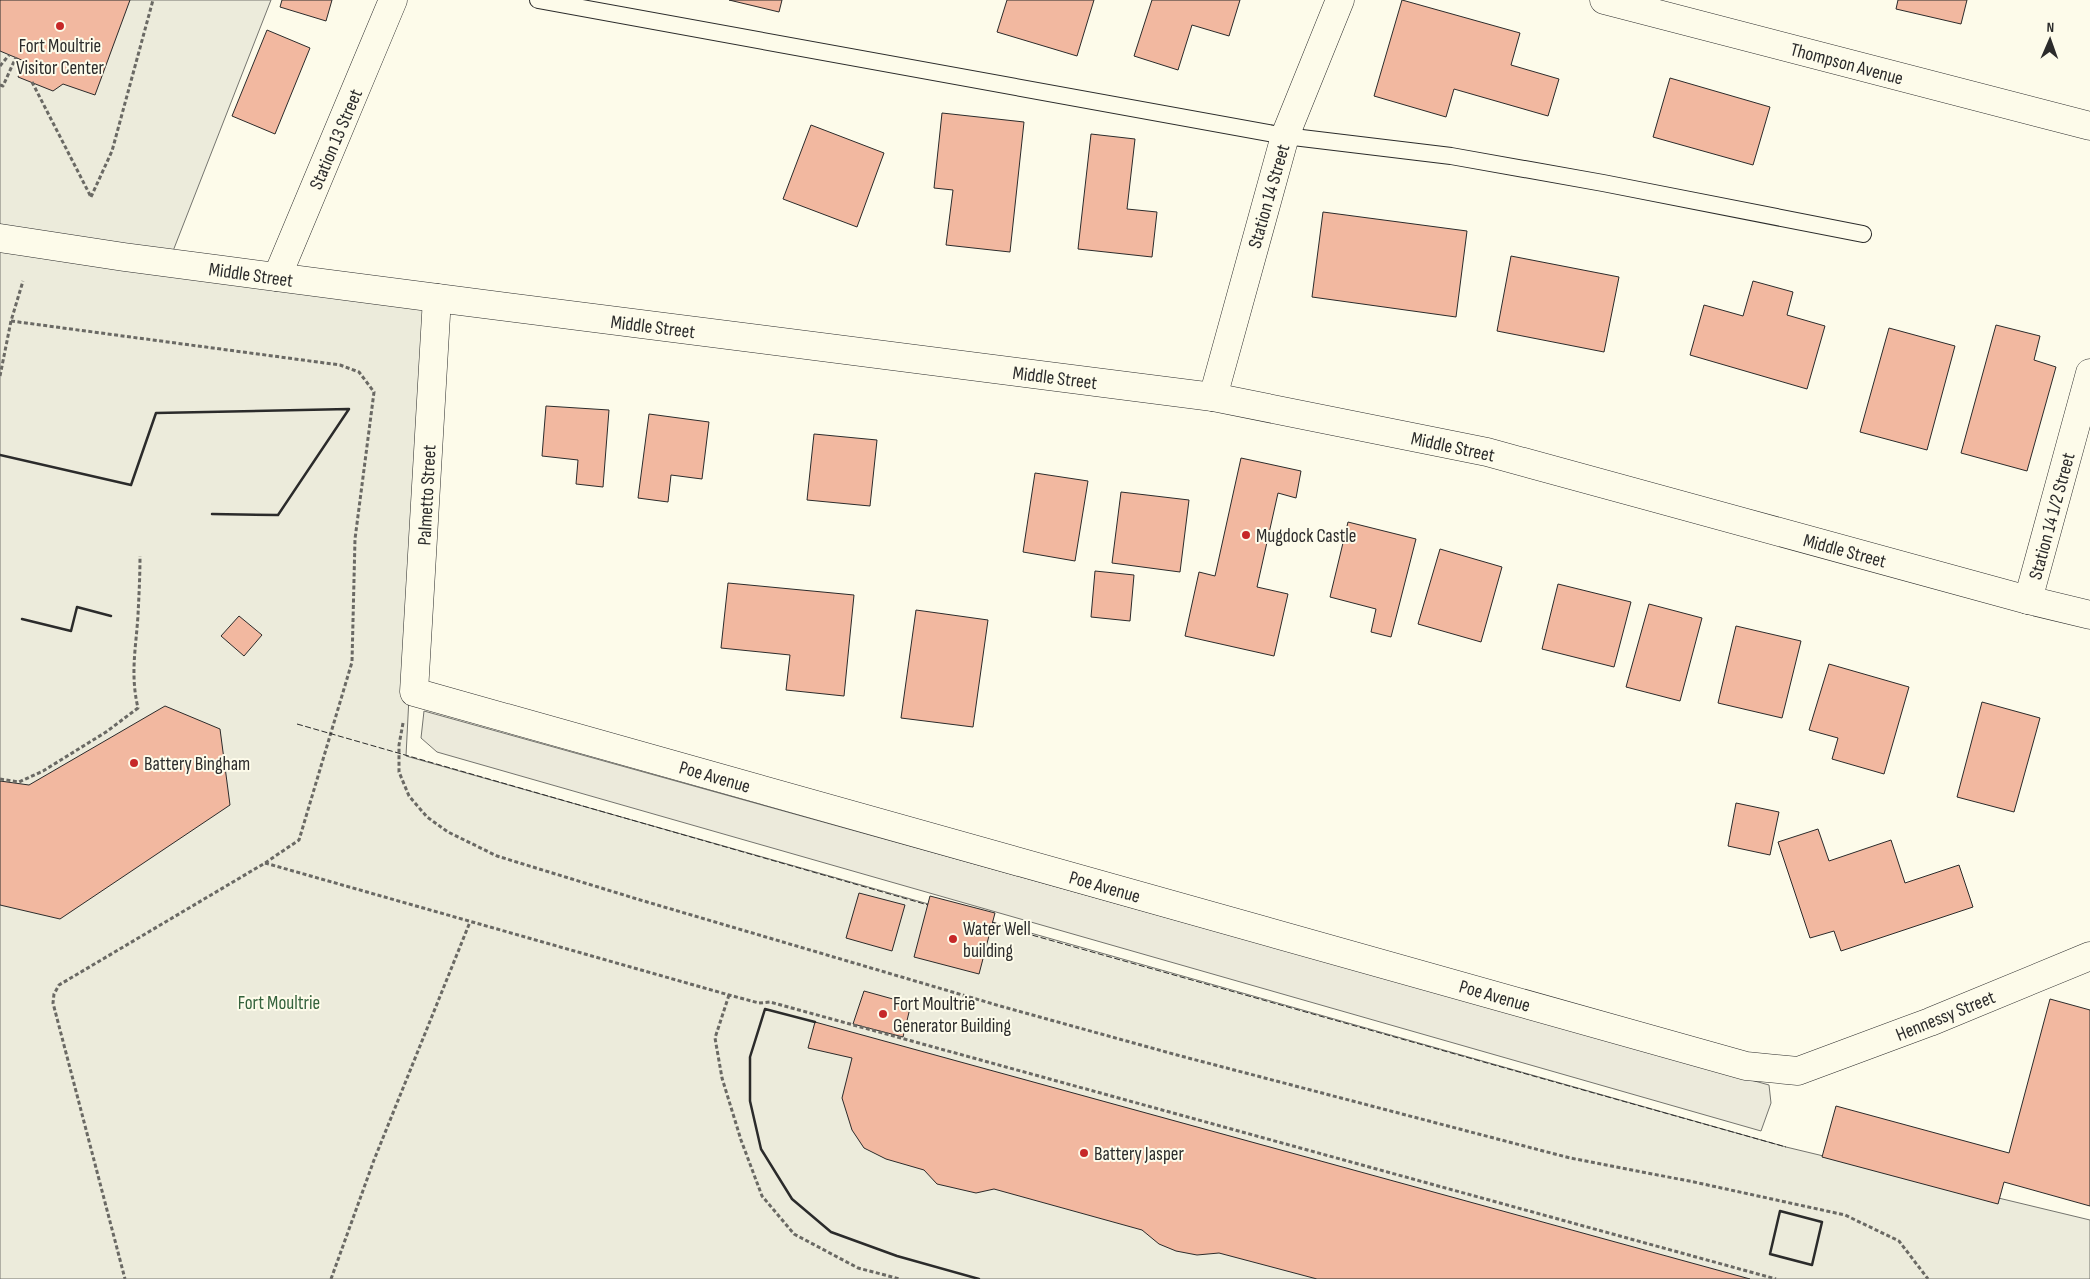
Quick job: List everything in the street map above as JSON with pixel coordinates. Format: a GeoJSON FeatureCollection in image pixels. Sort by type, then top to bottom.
{"type":"FeatureCollection","features":[{"type":"Feature","properties":{"kind":"street","name":"Station 13 Street"},"geometry":{"type":"LineString","coordinates":[[277,277],[393,0]]}},
{"type":"Feature","properties":{"kind":"street","name":"Station 14 Street"},"geometry":{"type":"LineString","coordinates":[[1212,397],[1285,136],[1340,0]]}},
{"type":"Feature","properties":{"kind":"street","name":"Thompson Avenue"},"geometry":{"type":"LineString","coordinates":[[1604,0],[2090,126]]}},
{"type":"Feature","properties":{"kind":"street","name":"Middle Street"},"geometry":{"type":"LineString","coordinates":[[0,238],[437,298],[1212,397],[1487,452],[2028,600],[2090,615]]}},
{"type":"Feature","properties":{"kind":"street","name":"Palmetto Street"},"geometry":{"type":"LineString","coordinates":[[414,692],[437,298]]}},
{"type":"Feature","properties":{"kind":"street","name":"Station 14 1/2 Street"},"geometry":{"type":"LineString","coordinates":[[2028,600],[2090,373]]}},
{"type":"Feature","properties":{"kind":"street","name":"Poe Avenue"},"geometry":{"type":"LineString","coordinates":[[414,692],[1746,1066],[1798,1071]]}},
{"type":"Feature","properties":{"kind":"street","name":"Hennessy Street"},"geometry":{"type":"LineString","coordinates":[[1798,1071],[1930,1022],[2090,956]]}},
{"type":"Feature","properties":{"kind":"lane"},"geometry":{"type":"LineString","coordinates":[[538,0],[1285,136],[1451,156],[1604,183],[1862,234]]}},
{"type":"Feature","properties":{"kind":"path"},"geometry":{"type":"LineString","coordinates":[[32,82],[91,197],[112,151],[153,0]]}},
{"type":"Feature","properties":{"kind":"path"},"geometry":{"type":"LineString","coordinates":[[0,66],[9,55]]}},
{"type":"Feature","properties":{"kind":"path"},"geometry":{"type":"LineString","coordinates":[[0,85],[3,86],[16,57]]}},
{"type":"Feature","properties":{"kind":"path"},"geometry":{"type":"LineString","coordinates":[[0,376],[11,321],[22,281]]}},
{"type":"Feature","properties":{"kind":"path"},"geometry":{"type":"LineString","coordinates":[[11,321],[340,365],[359,372],[374,392],[355,539],[352,662],[299,840],[265,863],[59,985],[54,994],[53,1003],[125,1279]]}},
{"type":"Feature","properties":{"kind":"path"},"geometry":{"type":"LineString","coordinates":[[0,779],[19,782],[43,771],[106,732],[138,708],[132,671],[138,613],[140,556]]}},
{"type":"Feature","properties":{"kind":"path"},"geometry":{"type":"LineString","coordinates":[[414,692],[406,711],[399,745],[399,772],[409,796],[427,817],[448,832],[497,856],[1000,1006],[1197,1060],[1570,1158],[1694,1182],[1845,1215],[1899,1241],[1928,1279]]}},
{"type":"Feature","properties":{"kind":"path"},"geometry":{"type":"LineString","coordinates":[[265,863],[729,995],[760,1003],[770,1002],[1776,1279]]}},
{"type":"Feature","properties":{"kind":"path"},"geometry":{"type":"LineString","coordinates":[[331,1279],[374,1160],[470,922]]}},
{"type":"Feature","properties":{"kind":"path"},"geometry":{"type":"LineString","coordinates":[[729,995],[715,1038],[722,1078],[741,1140],[762,1196],[794,1234],[858,1268],[900,1279]]}},
{"type":"Feature","properties":{"kind":"green space","name":"Fort Moultrie"},"geometry":{"type":"Polygon","coordinates":[[[0,0],[271,0],[166,269],[429,304],[406,756],[1786,1147],[2090,1220],[2090,1279],[0,1279],[0,0]]]}},
{"type":"Feature","properties":{"kind":"shaded area"},"geometry":{"type":"Polygon","coordinates":[[[424,711],[1769,1085],[1771,1103],[1761,1131],[437,752],[421,738],[424,711]]]}},
{"type":"Feature","properties":{"kind":"building","name":"Fort Moultrie Visitor Center"},"geometry":{"type":"Polygon","coordinates":[[[0,0],[130,0],[95,95],[63,84],[53,91],[18,77],[24,61],[0,51],[0,0]]]}},
{"type":"Feature","properties":{"kind":"building"},"geometry":{"type":"Polygon","coordinates":[[[282,0],[332,0],[326,21],[280,7],[282,0]]]}},
{"type":"Feature","properties":{"kind":"building"},"geometry":{"type":"Polygon","coordinates":[[[729,0],[782,0],[779,12],[729,0]]]}},
{"type":"Feature","properties":{"kind":"building"},"geometry":{"type":"Polygon","coordinates":[[[1007,0],[1094,0],[1077,56],[997,32],[1007,0]]]}},
{"type":"Feature","properties":{"kind":"building"},"geometry":{"type":"Polygon","coordinates":[[[1152,0],[1240,0],[1229,36],[1192,25],[1178,70],[1134,56],[1152,0]]]}},
{"type":"Feature","properties":{"kind":"building"},"geometry":{"type":"Polygon","coordinates":[[[1402,0],[1520,33],[1511,65],[1559,79],[1548,116],[1454,89],[1446,117],[1374,96],[1402,0]]]}},
{"type":"Feature","properties":{"kind":"building"},"geometry":{"type":"Polygon","coordinates":[[[1898,0],[1967,0],[1961,24],[1896,9],[1898,0]]]}},
{"type":"Feature","properties":{"kind":"building"},"geometry":{"type":"Polygon","coordinates":[[[267,30],[310,48],[275,134],[232,116],[267,30]]]}},
{"type":"Feature","properties":{"kind":"building"},"geometry":{"type":"Polygon","coordinates":[[[1670,78],[1770,107],[1753,165],[1653,137],[1670,78]]]}},
{"type":"Feature","properties":{"kind":"building"},"geometry":{"type":"Polygon","coordinates":[[[942,113],[1024,122],[1010,252],[946,245],[953,190],[934,188],[942,113]]]}},
{"type":"Feature","properties":{"kind":"building"},"geometry":{"type":"Polygon","coordinates":[[[811,125],[884,153],[857,227],[783,199],[811,125]]]}},
{"type":"Feature","properties":{"kind":"building"},"geometry":{"type":"Polygon","coordinates":[[[1091,134],[1135,139],[1127,209],[1157,212],[1152,257],[1078,249],[1091,134]]]}},
{"type":"Feature","properties":{"kind":"building"},"geometry":{"type":"Polygon","coordinates":[[[1323,212],[1467,231],[1456,317],[1312,297],[1323,212]]]}},
{"type":"Feature","properties":{"kind":"building"},"geometry":{"type":"Polygon","coordinates":[[[1511,256],[1619,277],[1604,352],[1497,331],[1511,256]]]}},
{"type":"Feature","properties":{"kind":"building"},"geometry":{"type":"Polygon","coordinates":[[[1753,281],[1793,292],[1787,315],[1825,326],[1807,389],[1690,355],[1704,305],[1743,316],[1753,281]]]}},
{"type":"Feature","properties":{"kind":"building"},"geometry":{"type":"Polygon","coordinates":[[[1996,325],[2040,336],[2034,360],[2056,367],[2027,471],[1961,453],[1996,325]]]}},
{"type":"Feature","properties":{"kind":"building"},"geometry":{"type":"Polygon","coordinates":[[[1889,328],[1955,346],[1927,450],[1860,432],[1889,328]]]}},
{"type":"Feature","properties":{"kind":"building"},"geometry":{"type":"Polygon","coordinates":[[[546,406],[609,410],[603,487],[576,484],[578,460],[542,456],[546,406]]]}},
{"type":"Feature","properties":{"kind":"building"},"geometry":{"type":"Polygon","coordinates":[[[649,414],[709,422],[702,479],[671,475],[668,502],[638,498],[649,414]]]}},
{"type":"Feature","properties":{"kind":"building"},"geometry":{"type":"Polygon","coordinates":[[[814,434],[877,440],[870,506],[807,500],[814,434]]]}},
{"type":"Feature","properties":{"kind":"building","name":"Mugdock Castle"},"geometry":{"type":"Polygon","coordinates":[[[1241,458],[1301,471],[1296,498],[1278,493],[1257,587],[1288,594],[1274,656],[1185,636],[1199,572],[1215,576],[1241,458]]]}},
{"type":"Feature","properties":{"kind":"building"},"geometry":{"type":"Polygon","coordinates":[[[1035,473],[1088,481],[1075,561],[1023,552],[1035,473]]]}},
{"type":"Feature","properties":{"kind":"building"},"geometry":{"type":"Polygon","coordinates":[[[1121,492],[1189,500],[1180,572],[1112,563],[1121,492]]]}},
{"type":"Feature","properties":{"kind":"building"},"geometry":{"type":"Polygon","coordinates":[[[1348,522],[1416,539],[1391,637],[1371,632],[1376,609],[1330,597],[1348,522]]]}},
{"type":"Feature","properties":{"kind":"building"},"geometry":{"type":"Polygon","coordinates":[[[1440,549],[1502,567],[1481,642],[1418,624],[1440,549]]]}},
{"type":"Feature","properties":{"kind":"building"},"geometry":{"type":"Polygon","coordinates":[[[1095,571],[1134,575],[1130,621],[1091,617],[1095,571]]]}},
{"type":"Feature","properties":{"kind":"building"},"geometry":{"type":"Polygon","coordinates":[[[728,583],[854,595],[844,696],[786,690],[790,655],[721,648],[728,583]]]}},
{"type":"Feature","properties":{"kind":"building"},"geometry":{"type":"Polygon","coordinates":[[[1558,584],[1631,602],[1614,667],[1542,649],[1558,584]]]}},
{"type":"Feature","properties":{"kind":"building"},"geometry":{"type":"Polygon","coordinates":[[[1649,604],[1702,618],[1680,701],[1626,687],[1649,604]]]}},
{"type":"Feature","properties":{"kind":"building"},"geometry":{"type":"Polygon","coordinates":[[[916,610],[988,620],[973,727],[901,718],[916,610]]]}},
{"type":"Feature","properties":{"kind":"building"},"geometry":{"type":"Polygon","coordinates":[[[239,616],[262,635],[244,656],[221,636],[239,616]]]}},
{"type":"Feature","properties":{"kind":"building"},"geometry":{"type":"Polygon","coordinates":[[[1736,626],[1801,641],[1782,718],[1718,703],[1736,626]]]}},
{"type":"Feature","properties":{"kind":"building"},"geometry":{"type":"Polygon","coordinates":[[[1829,664],[1909,687],[1884,774],[1832,759],[1838,738],[1809,730],[1829,664]]]}},
{"type":"Feature","properties":{"kind":"building"},"geometry":{"type":"Polygon","coordinates":[[[1982,702],[2040,718],[2014,812],[1957,797],[1982,702]]]}},
{"type":"Feature","properties":{"kind":"building"},"geometry":{"type":"Polygon","coordinates":[[[165,706],[220,729],[230,805],[60,919],[0,905],[0,781],[29,785],[165,706]]]}},
{"type":"Feature","properties":{"kind":"building"},"geometry":{"type":"Polygon","coordinates":[[[1736,803],[1779,812],[1770,855],[1728,846],[1736,803]]]}},
{"type":"Feature","properties":{"kind":"building"},"geometry":{"type":"Polygon","coordinates":[[[1818,829],[1829,861],[1891,840],[1905,883],[1959,865],[1973,907],[1841,951],[1834,931],[1810,938],[1778,842],[1818,829]]]}},
{"type":"Feature","properties":{"kind":"building"},"geometry":{"type":"Polygon","coordinates":[[[859,893],[905,905],[892,951],[846,938],[859,893]]]}},
{"type":"Feature","properties":{"kind":"building","name":"Water Well building"},"geometry":{"type":"Polygon","coordinates":[[[930,896],[995,913],[979,974],[914,957],[930,896]]]}},
{"type":"Feature","properties":{"kind":"building","name":"Fort Moultrie Generator Building"},"geometry":{"type":"Polygon","coordinates":[[[864,991],[911,1004],[903,1037],[853,1024],[864,991]]]}},
{"type":"Feature","properties":{"kind":"building"},"geometry":{"type":"Polygon","coordinates":[[[2050,999],[2090,1010],[2090,1206],[2004,1182],[1998,1204],[1822,1157],[1836,1106],[2009,1153],[2050,999]]]}},
{"type":"Feature","properties":{"kind":"building","name":"Battery Jasper"},"geometry":{"type":"Polygon","coordinates":[[[815,1022],[1750,1279],[1317,1279],[1219,1253],[1197,1255],[1176,1251],[1159,1244],[1142,1230],[994,1189],[976,1193],[937,1184],[924,1170],[886,1159],[864,1148],[852,1130],[842,1098],[852,1058],[808,1048],[815,1022]]]}},
{"type":"Feature","properties":{"kind":"fence"},"geometry":{"type":"LineString","coordinates":[[297,724],[928,905]]}},
{"type":"Feature","properties":{"kind":"fence"},"geometry":{"type":"LineString","coordinates":[[992,922],[1021,932],[1786,1147]]}},
{"type":"Feature","properties":{"kind":"wall"},"geometry":{"type":"LineString","coordinates":[[0,455],[131,485],[156,413],[349,409],[278,515],[212,514]]}},
{"type":"Feature","properties":{"kind":"wall"},"geometry":{"type":"LineString","coordinates":[[22,619],[71,631],[77,607],[111,616]]}},
{"type":"Feature","properties":{"kind":"wall"},"geometry":{"type":"LineString","coordinates":[[815,1022],[765,1009],[750,1057],[750,1101],[761,1149],[792,1199],[831,1232],[897,1256],[979,1279]]}},
{"type":"Feature","properties":{"kind":"wall"},"geometry":{"type":"LineString","coordinates":[[1780,1211],[1822,1222],[1812,1265],[1770,1254],[1780,1211]]}},
{"type":"Feature","properties":{"kind":"place","name":"Fort Moultrie Visitor Center"},"geometry":{"type":"Point","coordinates":[60,26]}},
{"type":"Feature","properties":{"kind":"place","name":"Mugdock Castle"},"geometry":{"type":"Point","coordinates":[1246,535]}},
{"type":"Feature","properties":{"kind":"place","name":"Battery Bingham"},"geometry":{"type":"Point","coordinates":[134,763]}},
{"type":"Feature","properties":{"kind":"place","name":"Water Well building"},"geometry":{"type":"Point","coordinates":[953,939]}},
{"type":"Feature","properties":{"kind":"place","name":"Fort Moultrie Generator Building"},"geometry":{"type":"Point","coordinates":[883,1014]}},
{"type":"Feature","properties":{"kind":"place","name":"Battery Jasper"},"geometry":{"type":"Point","coordinates":[1084,1153]}}]}
